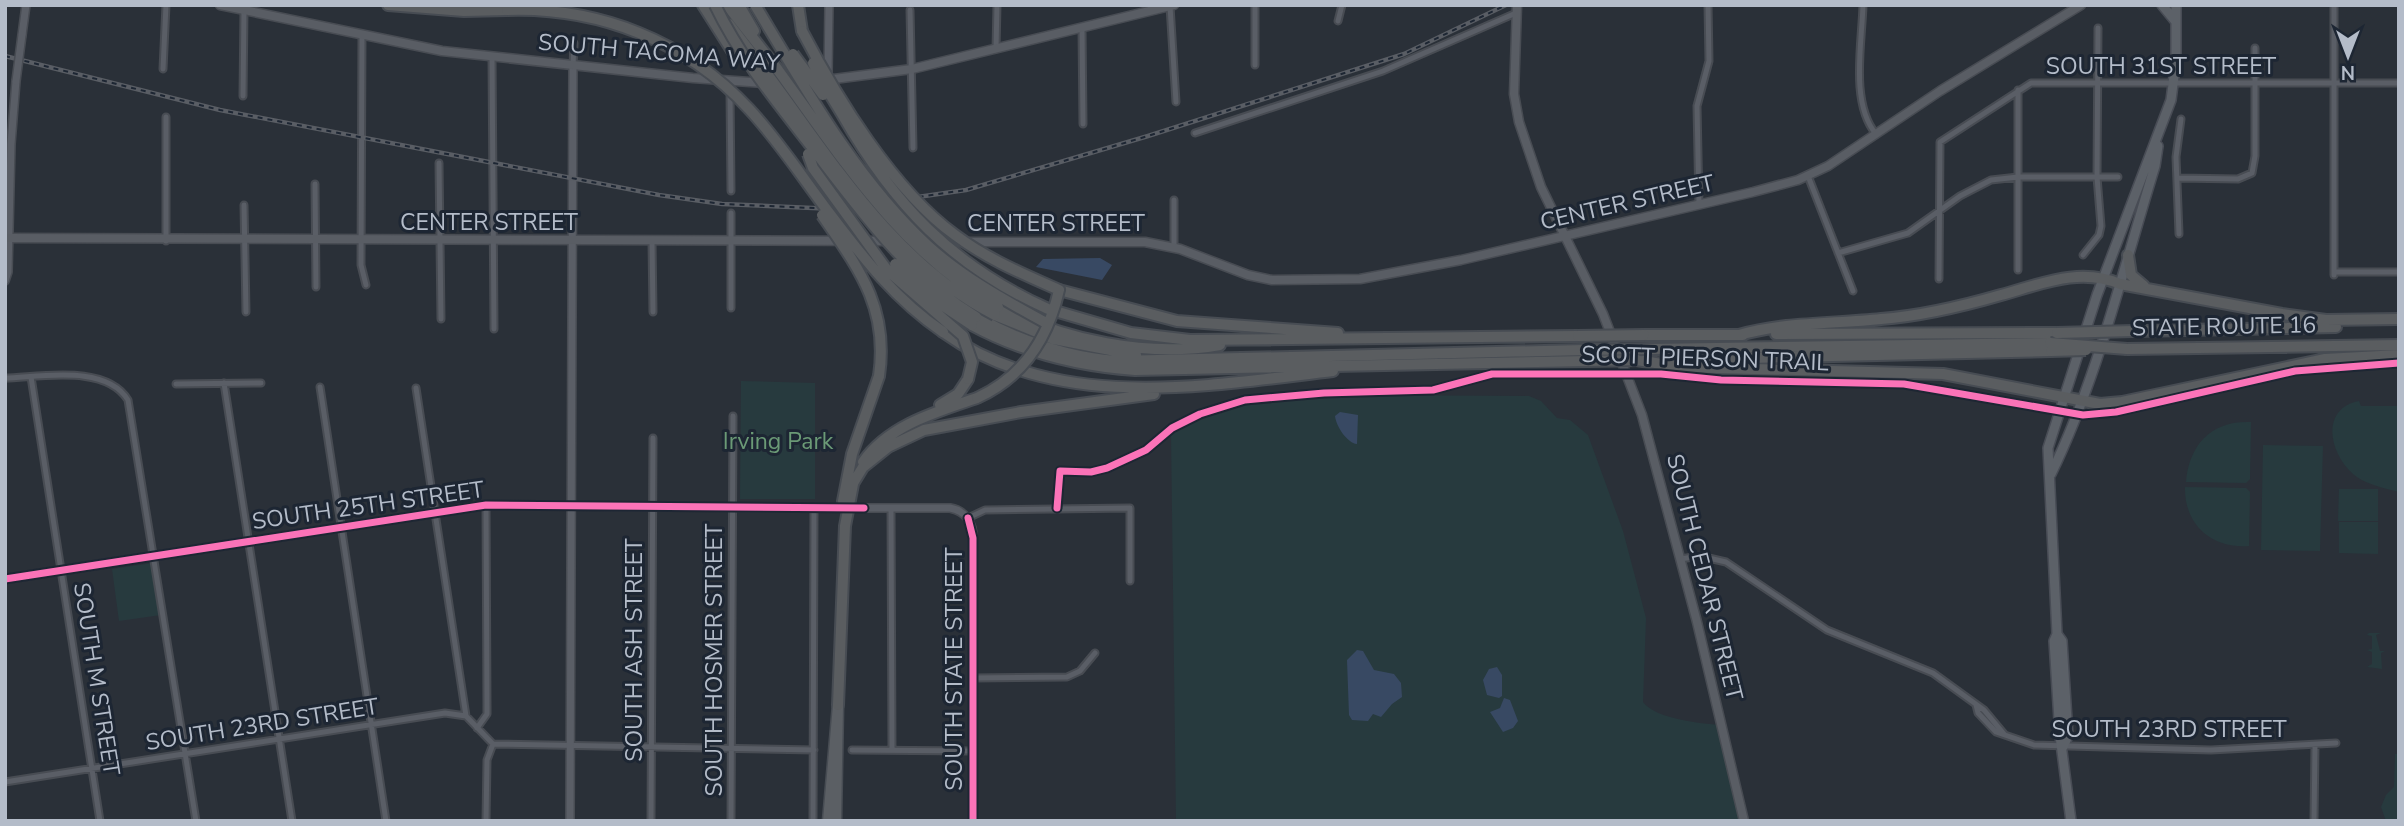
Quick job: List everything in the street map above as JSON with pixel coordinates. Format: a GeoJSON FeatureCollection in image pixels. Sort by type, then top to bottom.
{"type":"FeatureCollection","features":[{"type":"Feature","properties":{"kind":"highway"},"geometry":{"type":"LineString","coordinates":[[388,5],[453,10],[554,11],[601,19],[663,43],[698,64],[735,96],[794,167],[875,274],[943,332],[992,359],[1045,377],[1081,384],[1142,388],[1263,379]]}},
{"type":"Feature","properties":{"kind":"highway"},"geometry":{"type":"LineString","coordinates":[[703,5],[724,40],[808,154],[897,265],[936,301],[1023,348],[1094,367],[1135,370],[1370,366],[1586,355],[1637,360],[1655,358]]}},
{"type":"Feature","properties":{"kind":"highway"},"geometry":{"type":"LineString","coordinates":[[715,5],[887,231],[942,282],[1054,339],[1095,349],[1155,356],[1586,355],[1655,358],[1680,367],[1942,374],[2080,401],[2122,402],[2325,359],[2399,355]]}},
{"type":"Feature","properties":{"kind":"highway"},"geometry":{"type":"LineString","coordinates":[[715,5],[751,69],[887,244],[933,289],[974,321],[1035,344],[1093,359],[1145,361],[1247,356]]}},
{"type":"Feature","properties":{"kind":"highway"},"geometry":{"type":"LineString","coordinates":[[727,5],[893,224],[947,274],[997,311],[1109,344],[1208,347],[1251,340]]}},
{"type":"Feature","properties":{"kind":"highway"},"geometry":{"type":"LineString","coordinates":[[739,5],[775,66]]}},
{"type":"Feature","properties":{"kind":"highway"},"geometry":{"type":"LineString","coordinates":[[756,5],[896,195],[945,247],[997,284],[1048,309],[1149,336],[1251,340],[1739,335],[1760,329],[1885,319],[1970,303],[2054,279],[2104,277],[2120,284],[2304,317],[2399,319]]}},
{"type":"Feature","properties":{"kind":"highway"},"geometry":{"type":"LineString","coordinates":[[756,5],[843,143],[904,222],[955,268],[995,296],[1048,324]]}},
{"type":"Feature","properties":{"kind":"highway"},"geometry":{"type":"LineString","coordinates":[[797,5],[813,65],[858,143]]}},
{"type":"Feature","properties":{"kind":"highway"},"geometry":{"type":"LineString","coordinates":[[802,31],[842,101],[916,200],[953,234],[981,253],[1059,290],[1155,317],[1225,326],[1332,332],[1362,338]]}},
{"type":"Feature","properties":{"kind":"highway"},"geometry":{"type":"LineString","coordinates":[[808,154],[813,167],[876,257],[915,297],[963,336],[972,362],[968,379],[953,398],[885,433],[864,461],[852,485],[845,526],[836,821]]}},
{"type":"Feature","properties":{"kind":"highway"},"geometry":{"type":"LineString","coordinates":[[794,167],[870,290],[881,329],[879,376],[845,478],[842,501],[845,526]]}},
{"type":"Feature","properties":{"kind":"highway"},"geometry":{"type":"LineString","coordinates":[[2128,255],[2131,275],[2150,290]]}},
{"type":"Feature","properties":{"kind":"highway"},"geometry":{"type":"LineString","coordinates":[[877,445],[899,428],[977,398],[1019,372],[1030,359],[1048,324],[1059,290]]}},
{"type":"Feature","properties":{"kind":"highway","name":"STATE ROUTE 16"},"geometry":{"type":"LineString","coordinates":[[1739,335],[2057,333],[2399,325]]}},
{"type":"Feature","properties":{"kind":"highway","name":"STATE ROUTE 16"},"geometry":{"type":"LineString","coordinates":[[1655,358],[2051,347],[2127,349],[2399,345]]}},
{"type":"Feature","properties":{"kind":"highway"},"geometry":{"type":"LineString","coordinates":[[852,485],[863,467],[888,447],[923,430],[1021,412],[1370,366]]}},
{"type":"Feature","properties":{"kind":"highway"},"geometry":{"type":"LineString","coordinates":[[828,821],[838,705]]}},
{"type":"Feature","properties":{"kind":"main road","name":"SOUTH TACOMA WAY"},"geometry":{"type":"LineString","coordinates":[[220,5],[442,51],[730,81],[828,80],[912,69],[1172,6]]}},
{"type":"Feature","properties":{"kind":"main road","name":"CENTER STREET"},"geometry":{"type":"LineString","coordinates":[[7,238],[166,241],[1145,242],[1174,248],[1248,275],[1304,282],[1360,279],[1414,271],[1699,205],[1808,176],[1951,83],[2081,5]]}},
{"type":"Feature","properties":{"kind":"main road"},"geometry":{"type":"LineString","coordinates":[[2162,5],[2176,22]]}},
{"type":"Feature","properties":{"kind":"main road"},"geometry":{"type":"LineString","coordinates":[[2050,476],[2080,401],[2120,284],[2155,166],[2158,140],[2174,83],[2176,5]]}},
{"type":"Feature","properties":{"kind":"main road","name":"SOUTH CEDAR STREET"},"geometry":{"type":"LineString","coordinates":[[1516,9],[1514,94],[1519,122],[1536,176],[1616,346],[1642,415],[1744,821]]}},
{"type":"Feature","properties":{"kind":"main road"},"geometry":{"type":"LineString","coordinates":[[2071,821],[2055,661],[2057,634],[2049,448],[2062,398],[2104,277],[2145,164],[2158,140]]}},
{"type":"Feature","properties":{"kind":"street"},"geometry":{"type":"LineString","coordinates":[[5,281],[8,144],[26,5]]}},
{"type":"Feature","properties":{"kind":"street"},"geometry":{"type":"LineString","coordinates":[[163,69],[166,5]]}},
{"type":"Feature","properties":{"kind":"street"},"geometry":{"type":"LineString","coordinates":[[828,80],[829,5]]}},
{"type":"Feature","properties":{"kind":"street"},"geometry":{"type":"LineString","coordinates":[[996,49],[997,5]]}},
{"type":"Feature","properties":{"kind":"street"},"geometry":{"type":"LineString","coordinates":[[1255,5],[1255,65]]}},
{"type":"Feature","properties":{"kind":"street"},"geometry":{"type":"LineString","coordinates":[[1338,21],[1342,5]]}},
{"type":"Feature","properties":{"kind":"street"},"geometry":{"type":"LineString","coordinates":[[1699,205],[1697,106],[1709,61],[1708,5]]}},
{"type":"Feature","properties":{"kind":"street"},"geometry":{"type":"LineString","coordinates":[[1863,5],[1864,110],[1876,134]]}},
{"type":"Feature","properties":{"kind":"street"},"geometry":{"type":"LineString","coordinates":[[2334,5],[2334,274],[2399,272]]}},
{"type":"Feature","properties":{"kind":"street"},"geometry":{"type":"LineString","coordinates":[[1172,6],[1176,102]]}},
{"type":"Feature","properties":{"kind":"street"},"geometry":{"type":"LineString","coordinates":[[1195,133],[1383,71],[1516,9]]}},
{"type":"Feature","properties":{"kind":"street"},"geometry":{"type":"LineString","coordinates":[[243,96],[244,10]]}},
{"type":"Feature","properties":{"kind":"street"},"geometry":{"type":"LineString","coordinates":[[910,10],[913,148]]}},
{"type":"Feature","properties":{"kind":"street"},"geometry":{"type":"LineString","coordinates":[[1082,28],[1083,124]]}},
{"type":"Feature","properties":{"kind":"street"},"geometry":{"type":"LineString","coordinates":[[2083,255],[2099,235],[2098,28]]}},
{"type":"Feature","properties":{"kind":"street"},"geometry":{"type":"LineString","coordinates":[[362,35],[361,241],[362,269],[366,285]]}},
{"type":"Feature","properties":{"kind":"street"},"geometry":{"type":"LineString","coordinates":[[570,821],[574,43]]}},
{"type":"Feature","properties":{"kind":"street"},"geometry":{"type":"LineString","coordinates":[[2179,178],[2238,179],[2252,173],[2255,162],[2255,48]]}},
{"type":"Feature","properties":{"kind":"street"},"geometry":{"type":"LineString","coordinates":[[492,56],[494,328]]}},
{"type":"Feature","properties":{"kind":"street"},"geometry":{"type":"LineString","coordinates":[[730,81],[731,191]]}},
{"type":"Feature","properties":{"kind":"street","name":"SOUTH 31ST STREET"},"geometry":{"type":"LineString","coordinates":[[1941,210],[1940,142],[2031,83],[2399,83]]}},
{"type":"Feature","properties":{"kind":"street"},"geometry":{"type":"LineString","coordinates":[[2018,90],[2018,270]]}},
{"type":"Feature","properties":{"kind":"street"},"geometry":{"type":"LineString","coordinates":[[166,117],[166,241]]}},
{"type":"Feature","properties":{"kind":"street"},"geometry":{"type":"LineString","coordinates":[[2179,234],[2179,178],[2176,157],[2181,119]]}},
{"type":"Feature","properties":{"kind":"street"},"geometry":{"type":"LineString","coordinates":[[439,163],[441,319]]}},
{"type":"Feature","properties":{"kind":"street"},"geometry":{"type":"LineString","coordinates":[[1808,176],[1853,291]]}},
{"type":"Feature","properties":{"kind":"street"},"geometry":{"type":"LineString","coordinates":[[1838,253],[1901,236],[1978,186],[2018,177],[2118,177]]}},
{"type":"Feature","properties":{"kind":"street"},"geometry":{"type":"LineString","coordinates":[[315,184],[316,287]]}},
{"type":"Feature","properties":{"kind":"street"},"geometry":{"type":"LineString","coordinates":[[1174,200],[1174,248]]}},
{"type":"Feature","properties":{"kind":"street"},"geometry":{"type":"LineString","coordinates":[[244,205],[246,312]]}},
{"type":"Feature","properties":{"kind":"street"},"geometry":{"type":"LineString","coordinates":[[1939,279],[1941,210]]}},
{"type":"Feature","properties":{"kind":"street"},"geometry":{"type":"LineString","coordinates":[[731,212],[731,307]]}},
{"type":"Feature","properties":{"kind":"street"},"geometry":{"type":"LineString","coordinates":[[652,242],[653,313]]}},
{"type":"Feature","properties":{"kind":"street","name":"SOUTH M STREET"},"geometry":{"type":"LineString","coordinates":[[31,377],[100,821]]}},
{"type":"Feature","properties":{"kind":"street"},"geometry":{"type":"LineString","coordinates":[[5,378],[93,379],[123,393],[132,417],[196,821]]}},
{"type":"Feature","properties":{"kind":"street"},"geometry":{"type":"LineString","coordinates":[[224,383],[292,821]]}},
{"type":"Feature","properties":{"kind":"street"},"geometry":{"type":"LineString","coordinates":[[176,384],[261,383]]}},
{"type":"Feature","properties":{"kind":"street"},"geometry":{"type":"LineString","coordinates":[[320,387],[386,821]]}},
{"type":"Feature","properties":{"kind":"street"},"geometry":{"type":"LineString","coordinates":[[416,388],[466,716],[492,744],[814,750]]}},
{"type":"Feature","properties":{"kind":"street","name":"SOUTH HOSMER STREET"},"geometry":{"type":"LineString","coordinates":[[731,821],[733,416]]}},
{"type":"Feature","properties":{"kind":"street","name":"SOUTH ASH STREET"},"geometry":{"type":"LineString","coordinates":[[651,821],[653,438]]}},
{"type":"Feature","properties":{"kind":"street"},"geometry":{"type":"LineString","coordinates":[[477,727],[487,713],[486,505]]}},
{"type":"Feature","properties":{"kind":"street","name":"SOUTH 25TH STREET"},"geometry":{"type":"LineString","coordinates":[[5,579],[486,505],[950,508],[968,518]]}},
{"type":"Feature","properties":{"kind":"street"},"geometry":{"type":"LineString","coordinates":[[813,821],[814,508]]}},
{"type":"Feature","properties":{"kind":"street"},"geometry":{"type":"LineString","coordinates":[[891,508],[892,750]]}},
{"type":"Feature","properties":{"kind":"street"},"geometry":{"type":"LineString","coordinates":[[968,518],[977,512],[993,510],[1130,508],[1130,581]]}},
{"type":"Feature","properties":{"kind":"street","name":"SOUTH STATE STREET"},"geometry":{"type":"LineString","coordinates":[[968,518],[973,538],[973,821]]}},
{"type":"Feature","properties":{"kind":"street","name":"SOUTH 23RD STREET"},"geometry":{"type":"LineString","coordinates":[[1680,559],[1700,556],[1726,562],[1810,621],[1850,642],[1933,673],[1988,714],[2004,734],[2025,743],[2063,747],[2211,750],[2336,743]]}},
{"type":"Feature","properties":{"kind":"street"},"geometry":{"type":"LineString","coordinates":[[973,678],[1067,677],[1080,671],[1095,653]]}},
{"type":"Feature","properties":{"kind":"street","name":"SOUTH 23RD STREET"},"geometry":{"type":"LineString","coordinates":[[5,782],[445,713],[466,716]]}},
{"type":"Feature","properties":{"kind":"street"},"geometry":{"type":"LineString","coordinates":[[486,821],[487,760],[492,744]]}},
{"type":"Feature","properties":{"kind":"street"},"geometry":{"type":"LineString","coordinates":[[2314,821],[2315,746]]}},
{"type":"Feature","properties":{"kind":"street"},"geometry":{"type":"LineString","coordinates":[[852,750],[973,751]]}},
{"type":"Feature","properties":{"kind":"green space","name":"Irving Park"},"geometry":{"type":"Polygon","coordinates":[[[741,381],[815,383],[815,499],[740,499],[741,381]]]}},
{"type":"Feature","properties":{"kind":"green space"},"geometry":{"type":"Polygon","coordinates":[[[1356,395],[1529,396],[1541,401],[1557,418],[1570,420],[1588,435],[1623,531],[1646,618],[1643,702],[1649,708],[1668,716],[1723,725],[1744,821],[1176,821],[1171,434],[1192,421],[1237,407],[1356,395]]]}},
{"type":"Feature","properties":{"kind":"green space"},"geometry":{"type":"Polygon","coordinates":[[[2359,401],[2361,406],[2399,406],[2399,492],[2374,485],[2353,474],[2338,454],[2332,432],[2334,421],[2347,405],[2359,401]]]}},
{"type":"Feature","properties":{"kind":"green space"},"geometry":{"type":"Polygon","coordinates":[[[2251,422],[2250,479],[2246,483],[2186,482],[2192,457],[2205,437],[2224,425],[2251,422]]]}},
{"type":"Feature","properties":{"kind":"green space"},"geometry":{"type":"Polygon","coordinates":[[[2263,445],[2323,446],[2320,551],[2261,550],[2263,445]]]}},
{"type":"Feature","properties":{"kind":"green space"},"geometry":{"type":"Polygon","coordinates":[[[2185,487],[2246,488],[2250,492],[2249,546],[2223,543],[2202,532],[2189,512],[2185,487]]]}},
{"type":"Feature","properties":{"kind":"green space"},"geometry":{"type":"Polygon","coordinates":[[[2339,489],[2378,489],[2378,521],[2338,521],[2339,489]]]}},
{"type":"Feature","properties":{"kind":"green space"},"geometry":{"type":"Polygon","coordinates":[[[2339,522],[2378,522],[2378,554],[2339,553],[2339,522]]]}},
{"type":"Feature","properties":{"kind":"green space"},"geometry":{"type":"Polygon","coordinates":[[[153,563],[161,615],[119,621],[112,569],[153,563]]]}},
{"type":"Feature","properties":{"kind":"green space"},"geometry":{"type":"Polygon","coordinates":[[[2381,633],[2376,635],[2380,651],[2385,651],[2381,653],[2382,669],[2367,667],[2372,664],[2372,652],[2367,650],[2372,649],[2372,636],[2367,635],[2381,633]]]}},
{"type":"Feature","properties":{"kind":"green space"},"geometry":{"type":"Polygon","coordinates":[[[2395,754],[2399,754],[2399,821],[2386,821],[2381,807],[2386,795],[2394,787],[2395,754]]]}},
{"type":"Feature","properties":{"kind":"water"},"geometry":{"type":"Polygon","coordinates":[[[1100,258],[1112,265],[1102,280],[1036,267],[1043,259],[1100,258]]]}},
{"type":"Feature","properties":{"kind":"water"},"geometry":{"type":"Polygon","coordinates":[[[1340,412],[1358,415],[1357,444],[1349,441],[1340,429],[1335,416],[1340,412]]]}},
{"type":"Feature","properties":{"kind":"water"},"geometry":{"type":"Polygon","coordinates":[[[1357,650],[1363,651],[1374,670],[1394,674],[1401,683],[1402,697],[1381,717],[1373,714],[1368,721],[1352,720],[1349,715],[1347,660],[1357,650]]]}},
{"type":"Feature","properties":{"kind":"water"},"geometry":{"type":"Polygon","coordinates":[[[1497,667],[1502,675],[1502,696],[1499,698],[1487,695],[1483,680],[1489,669],[1497,667]]]}},
{"type":"Feature","properties":{"kind":"water"},"geometry":{"type":"Polygon","coordinates":[[[1504,698],[1510,700],[1518,721],[1513,728],[1503,732],[1490,712],[1500,708],[1504,698]]]}},
{"type":"Feature","properties":{"kind":"railway"},"geometry":{"type":"LineString","coordinates":[[5,56],[220,110],[659,195],[722,204],[835,209],[966,190],[1148,136],[1404,54],[1506,5]]}},
{"type":"Feature","properties":{"kind":"cycle path","name":"SCOTT PIERSON TRAIL"},"geometry":{"type":"LineString","coordinates":[[1057,508],[1060,471],[1091,472],[1107,468],[1146,450],[1172,428],[1200,414],[1245,400],[1324,393],[1433,390],[1492,374],[1661,374],[1721,380],[1904,384],[2083,415],[2116,412],[2295,371],[2399,363]]}},
{"type":"Feature","properties":{"kind":"cycle path"},"geometry":{"type":"LineString","coordinates":[[5,579],[486,505],[864,508]]}},
{"type":"Feature","properties":{"kind":"cycle path"},"geometry":{"type":"LineString","coordinates":[[968,518],[973,538],[973,821]]}}]}
